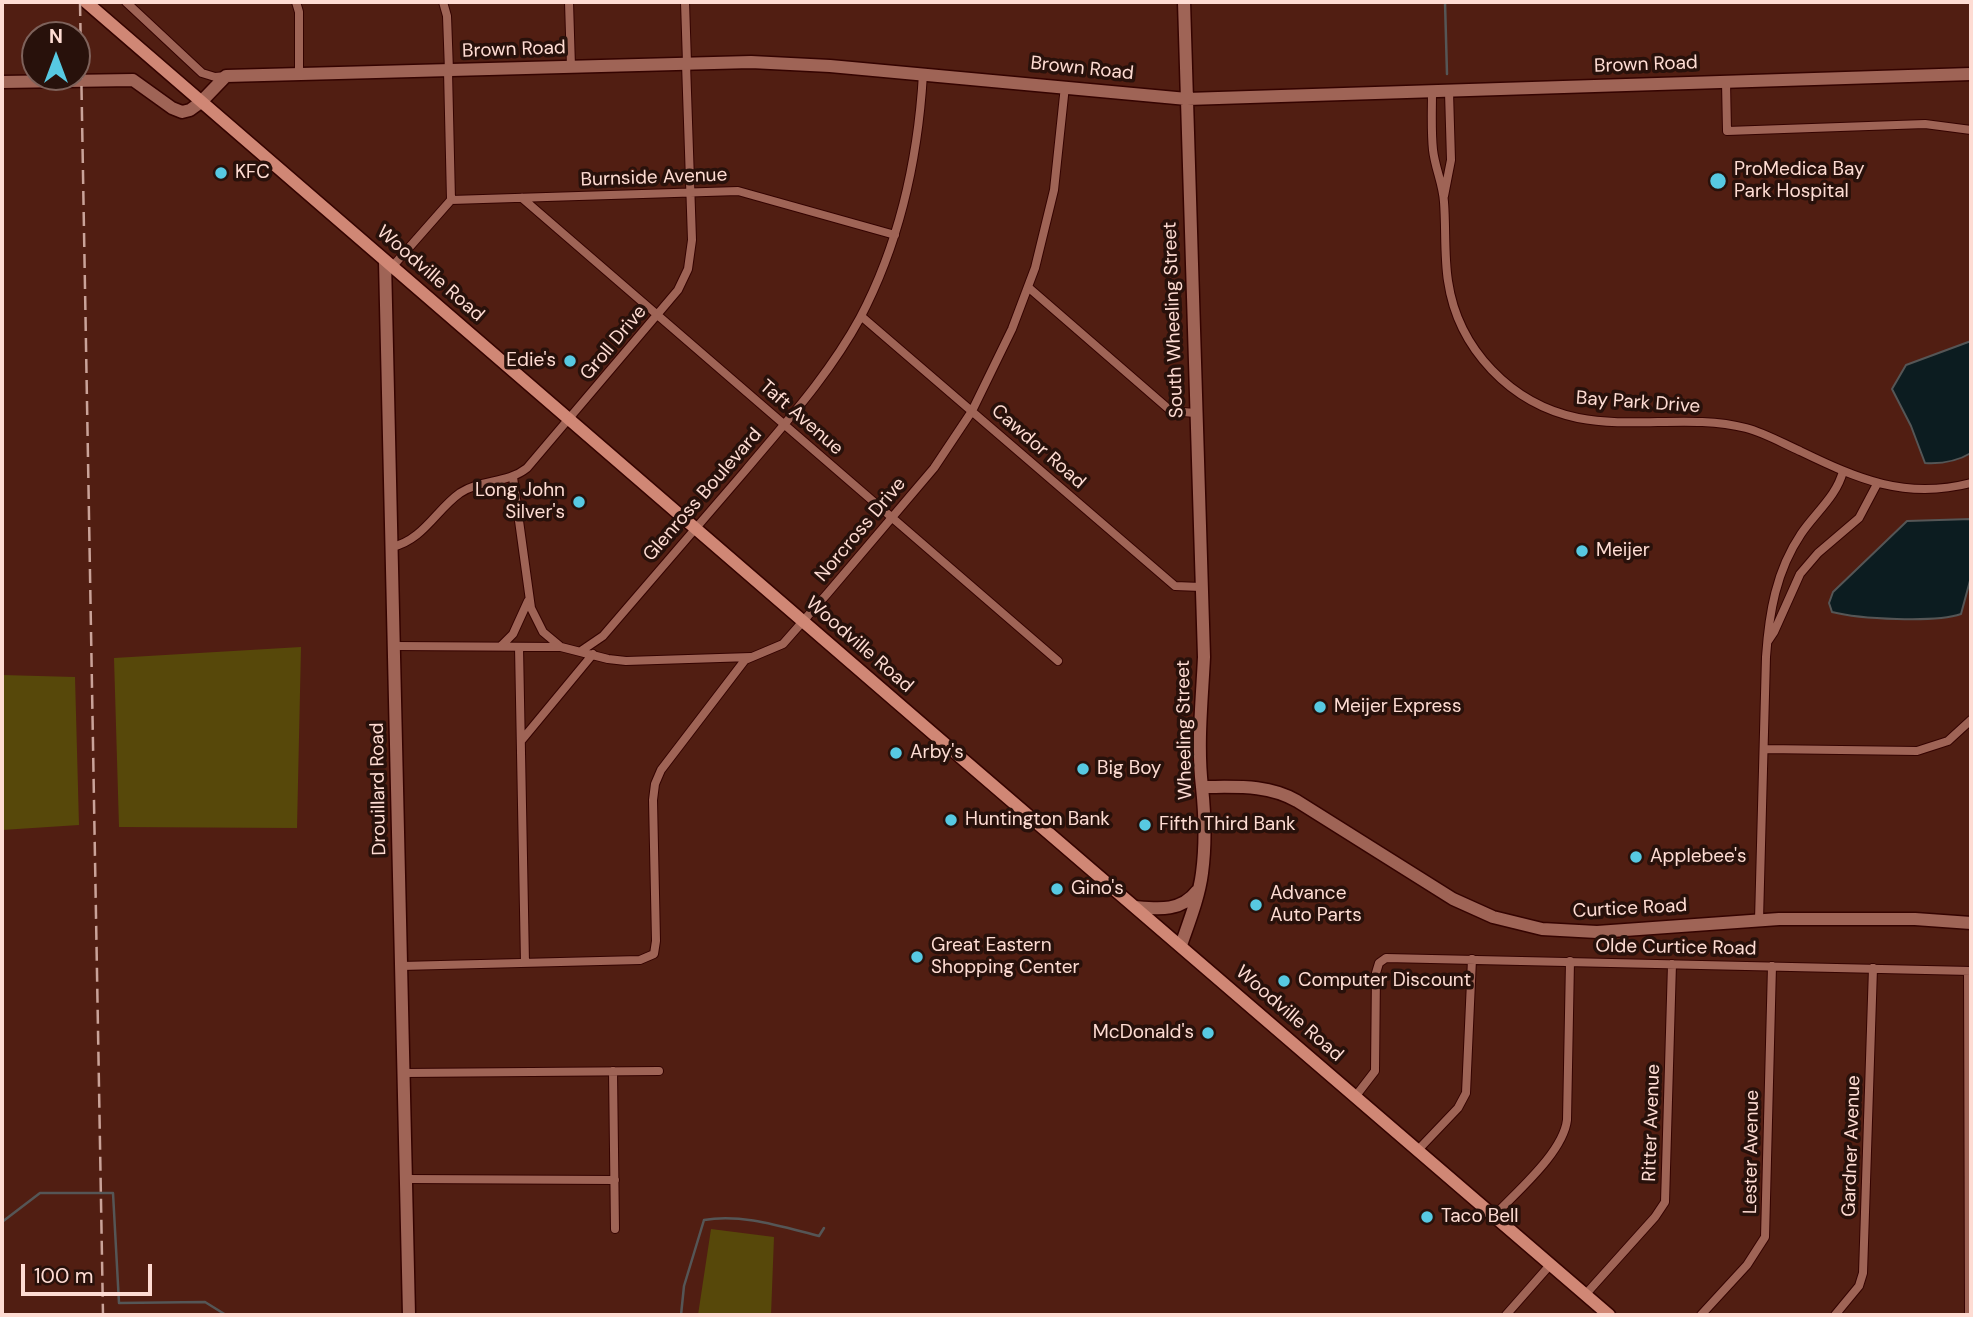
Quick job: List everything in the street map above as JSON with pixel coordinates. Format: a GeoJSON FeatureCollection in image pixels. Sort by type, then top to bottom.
{"type":"FeatureCollection","features":[{"type":"Feature","properties":{"kind":"main road","name":"Woodville Road"},"geometry":{"type":"LineString","coordinates":[[86,2],[1608,1315]]}},
{"type":"Feature","properties":{"kind":"street"},"geometry":{"type":"LineString","coordinates":[[125,2],[202,73],[215,78],[226,76]]}},
{"type":"Feature","properties":{"kind":"street"},"geometry":{"type":"LineString","coordinates":[[296,2],[299,19],[299,73]]}},
{"type":"Feature","properties":{"kind":"street"},"geometry":{"type":"LineString","coordinates":[[388,264],[451,200],[447,16],[443,2]]}},
{"type":"Feature","properties":{"kind":"street"},"geometry":{"type":"LineString","coordinates":[[569,2],[571,67]]}},
{"type":"Feature","properties":{"kind":"street","name":"Groll Drive"},"geometry":{"type":"LineString","coordinates":[[392,547],[413,539],[453,499],[470,488],[513,477],[527,468],[676,294],[688,269],[692,240],[685,2]]}},
{"type":"Feature","properties":{"kind":"street","name":"South Wheeling Street"},"geometry":{"type":"LineString","coordinates":[[1184,2],[1203,636]]}},
{"type":"Feature","properties":{"kind":"street","name":"Brown Road"},"geometry":{"type":"LineString","coordinates":[[226,76],[687,63],[802,64],[1187,99],[1971,74]]}},
{"type":"Feature","properties":{"kind":"street","name":"Glenross Boulevard"},"geometry":{"type":"LineString","coordinates":[[581,650],[603,636],[785,424],[823,377],[861,316],[895,235],[915,157],[923,74]]}},
{"type":"Feature","properties":{"kind":"street"},"geometry":{"type":"LineString","coordinates":[[2,82],[133,80],[172,108],[182,112],[201,102],[226,76]]}},
{"type":"Feature","properties":{"kind":"street"},"geometry":{"type":"LineString","coordinates":[[1726,82],[1727,131],[1925,124],[1971,130]]}},
{"type":"Feature","properties":{"kind":"street","name":"Norcross Drive"},"geometry":{"type":"LineString","coordinates":[[525,963],[640,960],[654,954],[653,800],[655,784],[661,770],[736,671],[751,657],[778,648],[803,621],[934,468],[972,411],[1004,346],[1028,288],[1054,190],[1065,86]]}},
{"type":"Feature","properties":{"kind":"street","name":"Bay Park Drive"},"geometry":{"type":"LineString","coordinates":[[1432,92],[1433,150],[1444,198],[1447,274],[1458,318],[1468,339],[1485,363],[1512,388],[1547,408],[1577,418],[1718,424],[1744,428],[1877,484],[1924,490],[1947,489],[1971,483]]}},
{"type":"Feature","properties":{"kind":"street","name":"Bay Park Drive"},"geometry":{"type":"LineString","coordinates":[[1444,198],[1451,160],[1449,92]]}},
{"type":"Feature","properties":{"kind":"street","name":"Burnside Avenue"},"geometry":{"type":"LineString","coordinates":[[451,200],[744,191],[895,235]]}},
{"type":"Feature","properties":{"kind":"street","name":"Taft Avenue"},"geometry":{"type":"LineString","coordinates":[[522,198],[1059,661]]}},
{"type":"Feature","properties":{"kind":"street","name":"Drouillard Road"},"geometry":{"type":"LineString","coordinates":[[388,264],[409,1315]]}},
{"type":"Feature","properties":{"kind":"street"},"geometry":{"type":"LineString","coordinates":[[1028,288],[1171,411],[1195,413]]}},
{"type":"Feature","properties":{"kind":"street","name":"Cawdor Road"},"geometry":{"type":"LineString","coordinates":[[861,316],[1175,586],[1201,587]]}},
{"type":"Feature","properties":{"kind":"street"},"geometry":{"type":"LineString","coordinates":[[1759,920],[1768,641],[1772,602],[1786,561],[1801,534],[1833,493],[1843,471]]}},
{"type":"Feature","properties":{"kind":"street"},"geometry":{"type":"LineString","coordinates":[[513,477],[529,598],[537,623],[543,632],[561,647]]}},
{"type":"Feature","properties":{"kind":"street"},"geometry":{"type":"LineString","coordinates":[[1768,641],[1800,574],[1818,553],[1859,518],[1877,484]]}},
{"type":"Feature","properties":{"kind":"street"},"geometry":{"type":"LineString","coordinates":[[500,647],[513,634],[529,598]]}},
{"type":"Feature","properties":{"kind":"street","name":"Wheeling Street"},"geometry":{"type":"LineString","coordinates":[[1181,945],[1199,888],[1206,832],[1202,788],[1203,636]]}},
{"type":"Feature","properties":{"kind":"street"},"geometry":{"type":"LineString","coordinates":[[394,646],[561,647],[626,661],[751,657]]}},
{"type":"Feature","properties":{"kind":"street"},"geometry":{"type":"LineString","coordinates":[[401,966],[525,963],[519,647]]}},
{"type":"Feature","properties":{"kind":"street"},"geometry":{"type":"LineString","coordinates":[[520,741],[593,654]]}},
{"type":"Feature","properties":{"kind":"street"},"geometry":{"type":"LineString","coordinates":[[1765,749],[1917,751],[1948,741],[1971,720]]}},
{"type":"Feature","properties":{"kind":"street","name":"Curtice Road"},"geometry":{"type":"LineString","coordinates":[[1202,788],[1250,786],[1279,792],[1437,890],[1479,912],[1554,931],[1597,932],[1759,920],[1915,919],[1971,923]]}},
{"type":"Feature","properties":{"kind":"street"},"geometry":{"type":"LineString","coordinates":[[1135,907],[1173,908],[1187,901],[1199,888]]}},
{"type":"Feature","properties":{"kind":"street","name":"Olde Curtice Road"},"geometry":{"type":"LineString","coordinates":[[1355,1097],[1375,1071],[1377,966],[1390,957],[1970,971]]}},
{"type":"Feature","properties":{"kind":"street"},"geometry":{"type":"LineString","coordinates":[[1417,1151],[1458,1108],[1466,1093],[1472,959]]}},
{"type":"Feature","properties":{"kind":"street"},"geometry":{"type":"LineString","coordinates":[[1494,1216],[1556,1150],[1564,1134],[1567,1120],[1570,961]]}},
{"type":"Feature","properties":{"kind":"street","name":"Ritter Avenue"},"geometry":{"type":"LineString","coordinates":[[1585,1295],[1655,1217],[1665,1202],[1672,964]]}},
{"type":"Feature","properties":{"kind":"street","name":"Lester Avenue"},"geometry":{"type":"LineString","coordinates":[[1701,1315],[1747,1265],[1765,1237],[1772,966]]}},
{"type":"Feature","properties":{"kind":"street","name":"Gardner Avenue"},"geometry":{"type":"LineString","coordinates":[[1835,1315],[1859,1286],[1863,1273],[1873,968]]}},
{"type":"Feature","properties":{"kind":"street"},"geometry":{"type":"LineString","coordinates":[[1969,1314],[1970,971]]}},
{"type":"Feature","properties":{"kind":"street"},"geometry":{"type":"LineString","coordinates":[[613,1071],[615,1229]]}},
{"type":"Feature","properties":{"kind":"street"},"geometry":{"type":"LineString","coordinates":[[404,1073],[659,1071]]}},
{"type":"Feature","properties":{"kind":"street"},"geometry":{"type":"LineString","coordinates":[[406,1179],[615,1180]]}},
{"type":"Feature","properties":{"kind":"street"},"geometry":{"type":"LineString","coordinates":[[1506,1315],[1550,1265]]}},
{"type":"Feature","properties":{"kind":"shaded area"},"geometry":{"type":"Polygon","coordinates":[[[1971,341],[1971,453],[1949,462],[1925,463],[1911,426],[1892,389],[1906,365],[1971,341]]]}},
{"type":"Feature","properties":{"kind":"shaded area"},"geometry":{"type":"Polygon","coordinates":[[[1971,519],[1971,577],[1961,614],[1897,619],[1832,612],[1829,603],[1833,592],[1907,521],[1971,519]]]}},
{"type":"Feature","properties":{"kind":"shaded area"},"geometry":{"type":"Polygon","coordinates":[[[301,647],[297,828],[119,827],[114,658],[301,647]]]}},
{"type":"Feature","properties":{"kind":"shaded area"},"geometry":{"type":"Polygon","coordinates":[[[2,675],[75,677],[79,825],[2,830],[2,675]]]}},
{"type":"Feature","properties":{"kind":"shaded area"},"geometry":{"type":"Polygon","coordinates":[[[711,1229],[774,1237],[771,1315],[698,1315],[711,1229]]]}},
{"type":"Feature","properties":{"kind":"waterway"},"geometry":{"type":"LineString","coordinates":[[1445,2],[1447,74]]}},
{"type":"Feature","properties":{"kind":"waterway"},"geometry":{"type":"LineString","coordinates":[[2,1222],[40,1193],[113,1193],[119,1303],[205,1302],[226,1315]]}},
{"type":"Feature","properties":{"kind":"waterway"},"geometry":{"type":"LineString","coordinates":[[681,1315],[684,1286],[704,1220],[733,1218],[777,1225],[819,1236],[824,1228]]}},
{"type":"Feature","properties":{"kind":"railway"},"geometry":{"type":"LineString","coordinates":[[80,2],[103,1315]]}},
{"type":"Feature","properties":{"kind":"place","name":"KFC"},"geometry":{"type":"Point","coordinates":[221,173]}},
{"type":"Feature","properties":{"kind":"place","name":"ProMedica Bay Park Hospital"},"geometry":{"type":"Point","coordinates":[1718,181]}},
{"type":"Feature","properties":{"kind":"place","name":"Edie's"},"geometry":{"type":"Point","coordinates":[570,361]}},
{"type":"Feature","properties":{"kind":"place","name":"Long John Silver's"},"geometry":{"type":"Point","coordinates":[579,502]}},
{"type":"Feature","properties":{"kind":"place","name":"Meijer"},"geometry":{"type":"Point","coordinates":[1582,551]}},
{"type":"Feature","properties":{"kind":"place","name":"Meijer Express"},"geometry":{"type":"Point","coordinates":[1320,707]}},
{"type":"Feature","properties":{"kind":"place","name":"Arby's"},"geometry":{"type":"Point","coordinates":[896,753]}},
{"type":"Feature","properties":{"kind":"place","name":"Big Boy"},"geometry":{"type":"Point","coordinates":[1083,769]}},
{"type":"Feature","properties":{"kind":"place","name":"Huntington Bank"},"geometry":{"type":"Point","coordinates":[951,820]}},
{"type":"Feature","properties":{"kind":"place","name":"Fifth Third Bank"},"geometry":{"type":"Point","coordinates":[1145,825]}},
{"type":"Feature","properties":{"kind":"place","name":"Applebee's"},"geometry":{"type":"Point","coordinates":[1636,857]}},
{"type":"Feature","properties":{"kind":"place","name":"Gino's"},"geometry":{"type":"Point","coordinates":[1057,889]}},
{"type":"Feature","properties":{"kind":"place","name":"Advance Auto Parts"},"geometry":{"type":"Point","coordinates":[1256,905]}},
{"type":"Feature","properties":{"kind":"place","name":"Great Eastern Shopping Center"},"geometry":{"type":"Point","coordinates":[917,957]}},
{"type":"Feature","properties":{"kind":"place","name":"Computer Discount"},"geometry":{"type":"Point","coordinates":[1284,981]}},
{"type":"Feature","properties":{"kind":"place","name":"McDonald's"},"geometry":{"type":"Point","coordinates":[1208,1033]}},
{"type":"Feature","properties":{"kind":"place","name":"Taco Bell"},"geometry":{"type":"Point","coordinates":[1427,1217]}}]}
